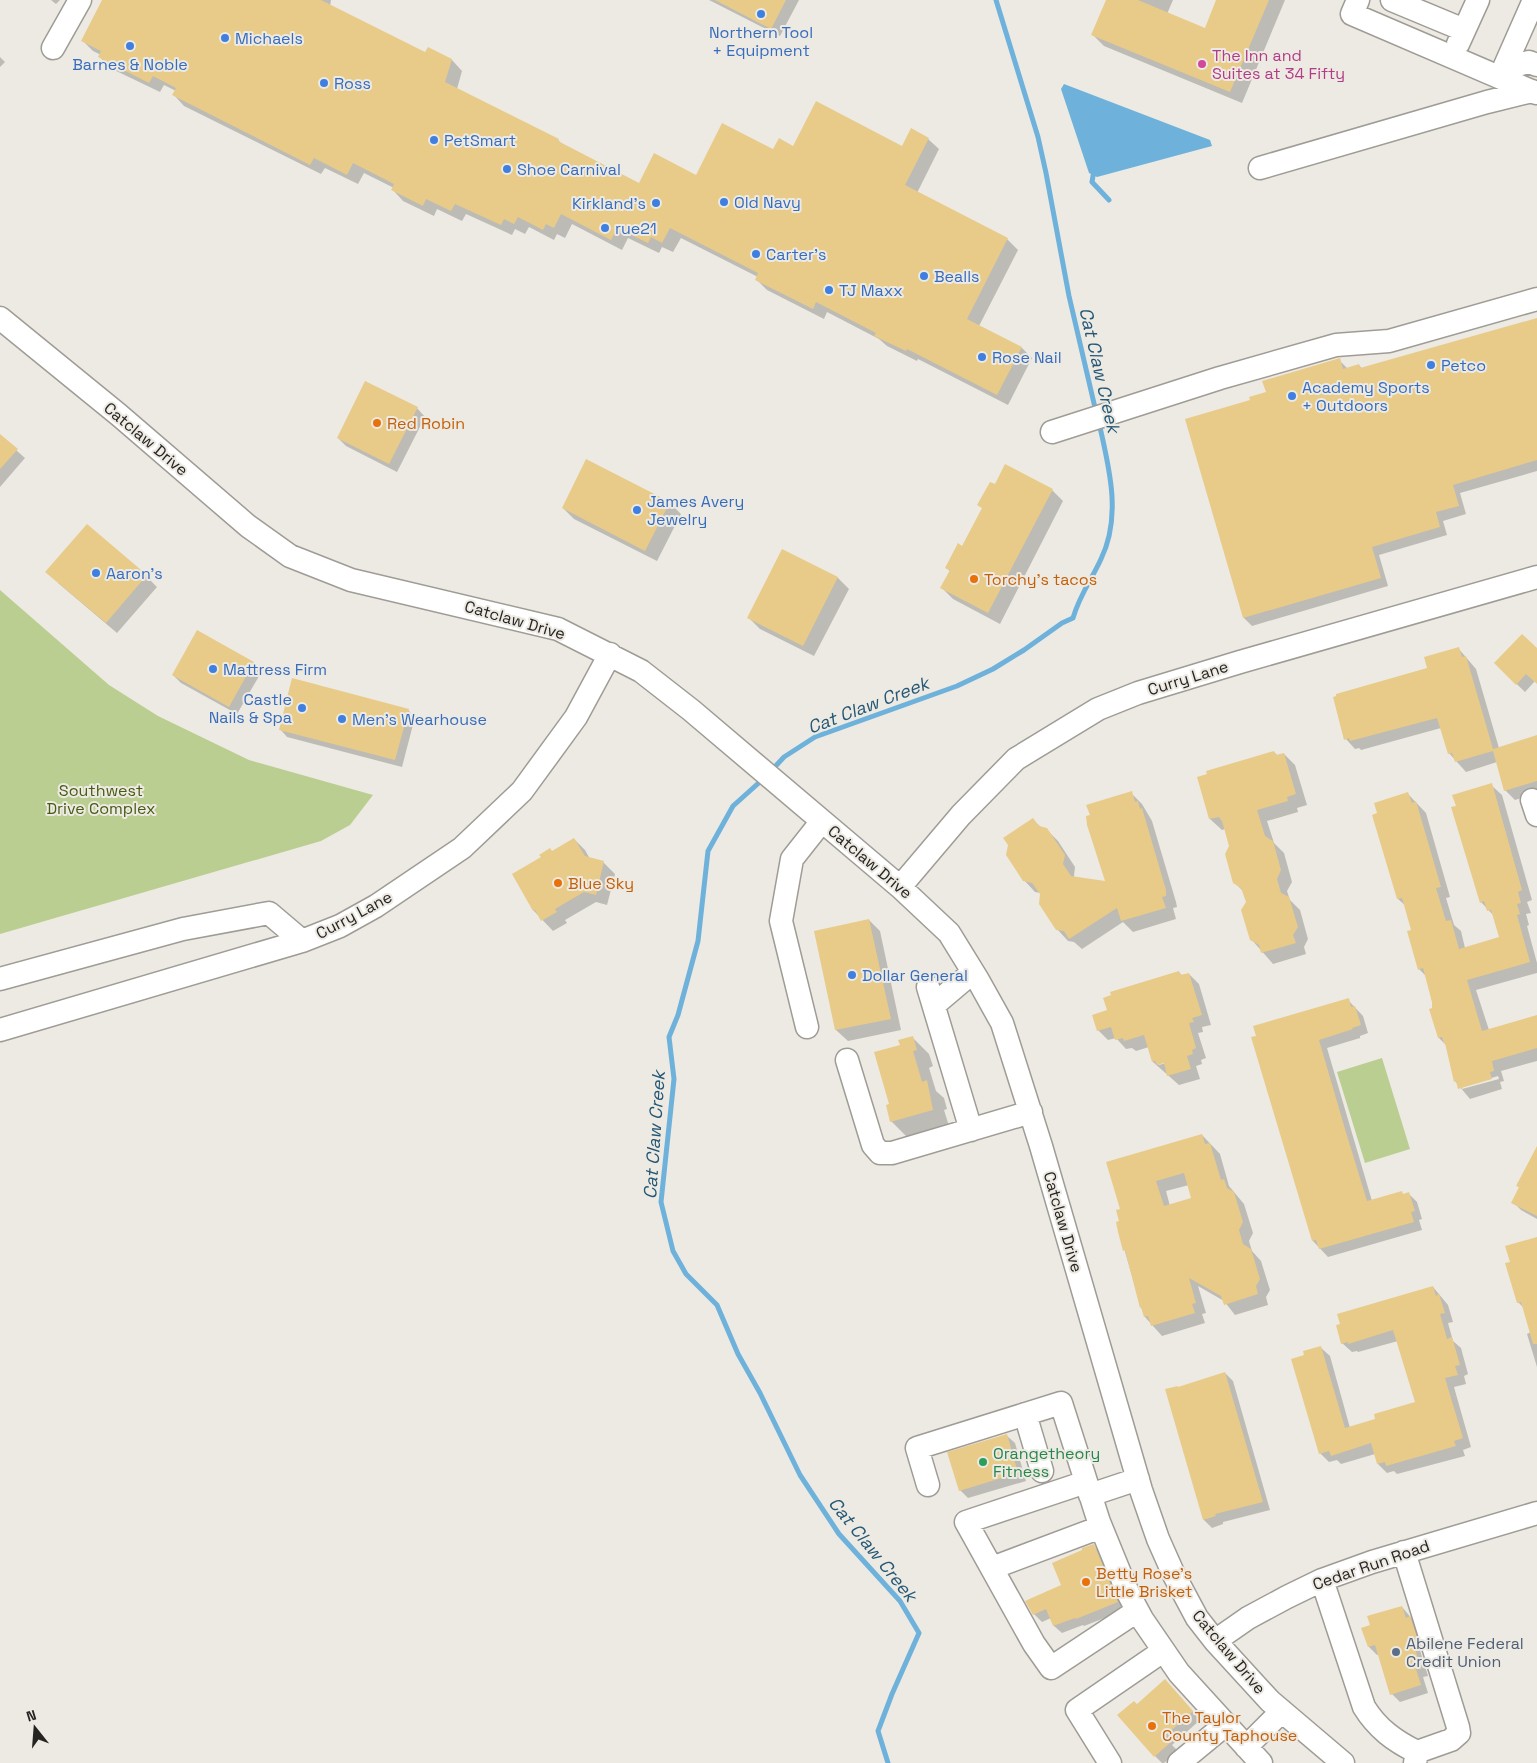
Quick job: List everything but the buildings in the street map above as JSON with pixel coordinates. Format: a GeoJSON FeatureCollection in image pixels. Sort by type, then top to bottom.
{"type":"FeatureCollection","features":[{"type":"Feature","properties":{"kind":"street"},"geometry":{"type":"LineString","coordinates":[[53,48],[80,0]]}},
{"type":"Feature","properties":{"kind":"street"},"geometry":{"type":"LineString","coordinates":[[1358,0],[1352,14],[1452,56],[1525,75]]}},
{"type":"Feature","properties":{"kind":"street"},"geometry":{"type":"LineString","coordinates":[[1392,0],[1464,30]]}},
{"type":"Feature","properties":{"kind":"street"},"geometry":{"type":"LineString","coordinates":[[1452,56],[1478,0]]}},
{"type":"Feature","properties":{"kind":"street"},"geometry":{"type":"LineString","coordinates":[[1260,168],[1487,102],[1525,75],[1534,0]]}},
{"type":"Feature","properties":{"kind":"street"},"geometry":{"type":"LineString","coordinates":[[1057,431],[1220,378],[1336,345],[1389,341],[1537,299]]}},
{"type":"Feature","properties":{"kind":"street","name":"Catclaw Drive"},"geometry":{"type":"LineString","coordinates":[[0,318],[119,415],[248,526],[290,556],[351,580],[558,629],[641,671],[691,710],[900,887],[949,933],[1002,1023],[1031,1112],[1138,1479],[1158,1539],[1174,1575],[1195,1615],[1215,1641],[1270,1701],[1342,1763]]}},
{"type":"Feature","properties":{"kind":"street","name":"Curry Lane"},"geometry":{"type":"LineString","coordinates":[[900,887],[962,814],[1016,758],[1098,708],[1138,693],[1240,662],[1537,576]]}},
{"type":"Feature","properties":{"kind":"street","name":"Curry Lane"},"geometry":{"type":"LineString","coordinates":[[0,1030],[302,941],[340,926],[376,906],[462,848],[522,791],[576,717],[610,654]]}},
{"type":"Feature","properties":{"kind":"street"},"geometry":{"type":"LineString","coordinates":[[807,1027],[781,922],[792,858],[822,821]]}},
{"type":"Feature","properties":{"kind":"street"},"geometry":{"type":"LineString","coordinates":[[0,979],[183,929],[269,913],[302,941]]}},
{"type":"Feature","properties":{"kind":"street"},"geometry":{"type":"LineString","coordinates":[[971,1130],[931,996],[973,972]]}},
{"type":"Feature","properties":{"kind":"street"},"geometry":{"type":"LineString","coordinates":[[847,1060],[872,1145],[880,1153],[892,1153],[1031,1112]]}},
{"type":"Feature","properties":{"kind":"street"},"geometry":{"type":"LineString","coordinates":[[928,1486],[917,1448],[1061,1403],[1101,1527],[1128,1593],[1163,1651],[1179,1673],[1253,1755],[1282,1711]]}},
{"type":"Feature","properties":{"kind":"street"},"geometry":{"type":"LineString","coordinates":[[1025,1414],[1042,1471]]}},
{"type":"Feature","properties":{"kind":"street"},"geometry":{"type":"LineString","coordinates":[[1138,1479],[1088,1489],[966,1522],[1034,1644],[1051,1668],[1138,1611]]}},
{"type":"Feature","properties":{"kind":"street","name":"Cedar Run Road"},"geometry":{"type":"LineString","coordinates":[[1215,1641],[1248,1618],[1322,1580],[1404,1552],[1537,1513]]}},
{"type":"Feature","properties":{"kind":"street"},"geometry":{"type":"LineString","coordinates":[[992,1568],[1101,1527]]}},
{"type":"Feature","properties":{"kind":"street"},"geometry":{"type":"LineString","coordinates":[[1322,1580],[1364,1708],[1376,1724],[1416,1757],[1451,1740],[1459,1733],[1404,1552]]}},
{"type":"Feature","properties":{"kind":"street"},"geometry":{"type":"LineString","coordinates":[[1110,1763],[1077,1710],[1163,1651]]}},
{"type":"Feature","properties":{"kind":"street"},"geometry":{"type":"LineString","coordinates":[[1179,1763],[1225,1725]]}},
{"type":"Feature","properties":{"kind":"green space","name":"Southwest Drive Complex"},"geometry":{"type":"Polygon","coordinates":[[[0,590],[109,685],[158,716],[249,760],[373,795],[350,825],[321,841],[0,934],[0,590]]]}},
{"type":"Feature","properties":{"kind":"green space"},"geometry":{"type":"Polygon","coordinates":[[[1382,1058],[1410,1149],[1365,1163],[1337,1072],[1382,1058]]]}},
{"type":"Feature","properties":{"kind":"water"},"geometry":{"type":"Polygon","coordinates":[[[1064,84],[1210,140],[1212,146],[1097,177],[1089,173],[1061,89],[1064,84]]]}},
{"type":"Feature","properties":{"kind":"waterway","name":"Cat Claw Creek"},"geometry":{"type":"LineString","coordinates":[[996,0],[1038,137],[1069,296],[1096,412]]}},
{"type":"Feature","properties":{"kind":"waterway"},"geometry":{"type":"LineString","coordinates":[[1094,170],[1092,182],[1109,200]]}},
{"type":"Feature","properties":{"kind":"waterway","name":"Cat Claw Creek"},"geometry":{"type":"LineString","coordinates":[[771,771],[784,757],[815,737],[957,686],[993,669],[1062,623],[1073,618],[1082,595],[1101,559],[1111,526],[1112,491],[1099,423]]}},
{"type":"Feature","properties":{"kind":"waterway","name":"Cat Claw Creek"},"geometry":{"type":"LineString","coordinates":[[763,779],[733,806],[708,851],[698,941],[678,1015],[669,1037],[674,1079],[661,1202],[673,1251],[686,1274],[717,1305],[738,1354],[760,1393],[800,1475],[839,1534],[900,1601],[919,1633],[878,1731],[888,1763]]}},
{"type":"Feature","properties":{"kind":"place","name":"Northern Tool + Equipment"},"geometry":{"type":"Point","coordinates":[761,14]}},
{"type":"Feature","properties":{"kind":"place","name":"Michaels"},"geometry":{"type":"Point","coordinates":[225,38]}},
{"type":"Feature","properties":{"kind":"place","name":"Barnes & Noble"},"geometry":{"type":"Point","coordinates":[130,46]}},
{"type":"Feature","properties":{"kind":"place","name":"The Inn and Suites at 34 Fifty"},"geometry":{"type":"Point","coordinates":[1202,64]}},
{"type":"Feature","properties":{"kind":"place","name":"Ross"},"geometry":{"type":"Point","coordinates":[324,83]}},
{"type":"Feature","properties":{"kind":"place","name":"PetSmart"},"geometry":{"type":"Point","coordinates":[434,140]}},
{"type":"Feature","properties":{"kind":"place","name":"Shoe Carnival"},"geometry":{"type":"Point","coordinates":[507,169]}},
{"type":"Feature","properties":{"kind":"place","name":"Old Navy"},"geometry":{"type":"Point","coordinates":[724,202]}},
{"type":"Feature","properties":{"kind":"place","name":"Kirkland's"},"geometry":{"type":"Point","coordinates":[656,203]}},
{"type":"Feature","properties":{"kind":"place","name":"rue21"},"geometry":{"type":"Point","coordinates":[605,228]}},
{"type":"Feature","properties":{"kind":"place","name":"Carter's"},"geometry":{"type":"Point","coordinates":[756,254]}},
{"type":"Feature","properties":{"kind":"place","name":"Bealls"},"geometry":{"type":"Point","coordinates":[924,276]}},
{"type":"Feature","properties":{"kind":"place","name":"TJ Maxx"},"geometry":{"type":"Point","coordinates":[829,290]}},
{"type":"Feature","properties":{"kind":"place","name":"Rose Nail"},"geometry":{"type":"Point","coordinates":[982,357]}},
{"type":"Feature","properties":{"kind":"place","name":"Petco"},"geometry":{"type":"Point","coordinates":[1431,365]}},
{"type":"Feature","properties":{"kind":"place","name":"Academy Sports + Outdoors"},"geometry":{"type":"Point","coordinates":[1292,396]}},
{"type":"Feature","properties":{"kind":"place","name":"Red Robin"},"geometry":{"type":"Point","coordinates":[377,423]}},
{"type":"Feature","properties":{"kind":"place","name":"James Avery Jewelry"},"geometry":{"type":"Point","coordinates":[637,510]}},
{"type":"Feature","properties":{"kind":"place","name":"Aaron's"},"geometry":{"type":"Point","coordinates":[96,573]}},
{"type":"Feature","properties":{"kind":"place","name":"Torchy's tacos"},"geometry":{"type":"Point","coordinates":[974,579]}},
{"type":"Feature","properties":{"kind":"place","name":"Mattress Firm"},"geometry":{"type":"Point","coordinates":[213,669]}},
{"type":"Feature","properties":{"kind":"place","name":"Castle Nails & Spa"},"geometry":{"type":"Point","coordinates":[302,708]}},
{"type":"Feature","properties":{"kind":"place","name":"Men's Wearhouse"},"geometry":{"type":"Point","coordinates":[342,719]}},
{"type":"Feature","properties":{"kind":"place","name":"Blue Sky"},"geometry":{"type":"Point","coordinates":[558,883]}},
{"type":"Feature","properties":{"kind":"place","name":"Dollar General"},"geometry":{"type":"Point","coordinates":[852,975]}},
{"type":"Feature","properties":{"kind":"place","name":"Orangetheory Fitness"},"geometry":{"type":"Point","coordinates":[983,1462]}},
{"type":"Feature","properties":{"kind":"place","name":"Betty Rose's Little Brisket"},"geometry":{"type":"Point","coordinates":[1086,1582]}},
{"type":"Feature","properties":{"kind":"place","name":"Abilene Federal Credit Union"},"geometry":{"type":"Point","coordinates":[1396,1652]}},
{"type":"Feature","properties":{"kind":"place","name":"The Taylor County Taphouse"},"geometry":{"type":"Point","coordinates":[1152,1726]}}]}
